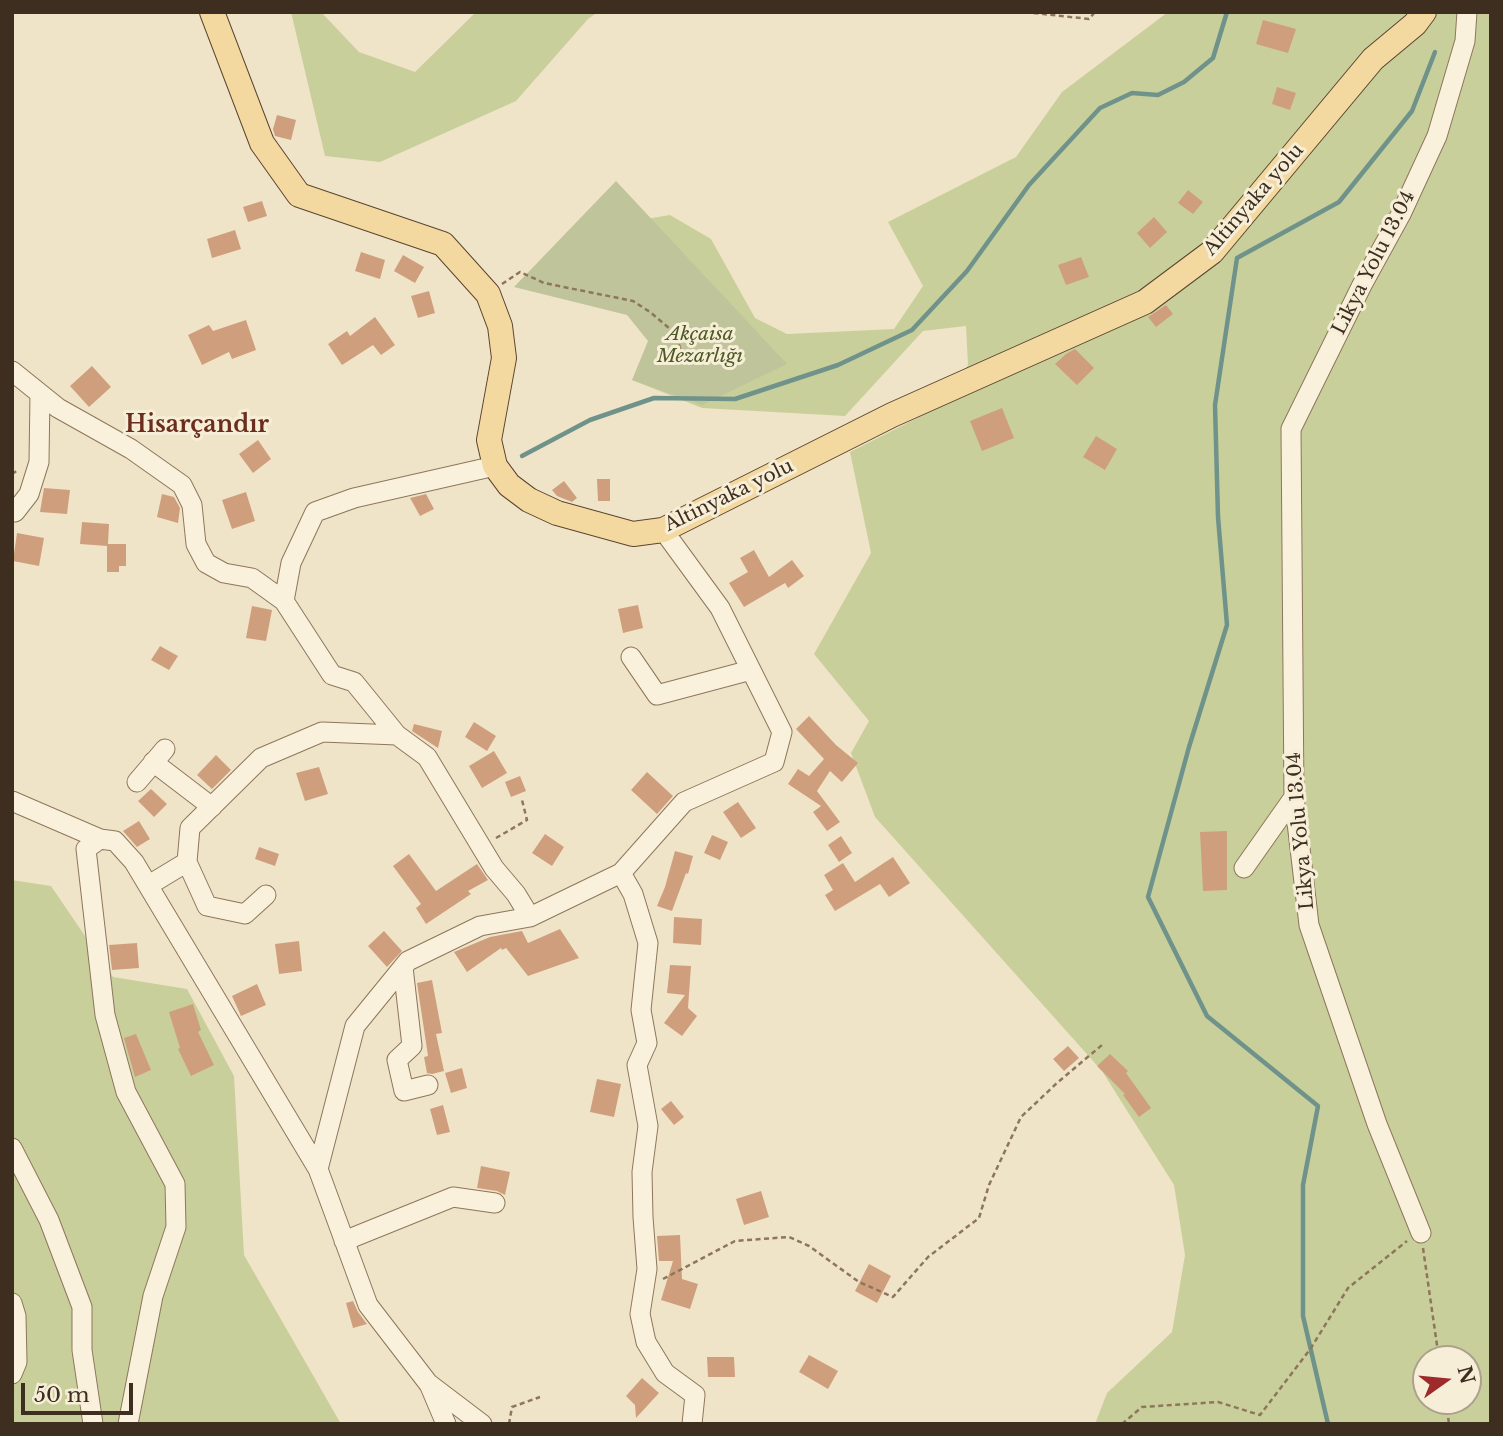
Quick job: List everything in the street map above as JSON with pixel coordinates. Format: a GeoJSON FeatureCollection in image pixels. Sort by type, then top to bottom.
{"type":"FeatureCollection","features":[{"type":"Feature","properties":{"kind":"main road"},"geometry":{"type":"LineString","coordinates":[[212,12],[262,143],[299,195],[443,244],[488,294],[500,326],[504,358],[489,440],[495,466]]}},
{"type":"Feature","properties":{"kind":"main road","name":"Altinyaka yolu"},"geometry":{"type":"LineString","coordinates":[[495,466],[509,485],[529,500],[557,513],[633,534],[663,530],[892,415],[1145,302],[1212,252],[1373,59],[1416,16]]}},
{"type":"Feature","properties":{"kind":"street","name":"Likya Yolu 13.04"},"geometry":{"type":"LineString","coordinates":[[1421,1233],[1377,1124],[1310,925],[1294,797],[1291,429],[1362,285],[1401,214],[1437,136],[1465,41],[1467,12]]}},
{"type":"Feature","properties":{"kind":"street"},"geometry":{"type":"LineString","coordinates":[[12,371],[58,408],[131,449],[183,485],[192,505],[196,544],[206,563],[224,573],[252,578],[284,601],[332,675],[354,681],[397,735],[428,757],[482,847],[530,917]]}},
{"type":"Feature","properties":{"kind":"street"},"geometry":{"type":"LineString","coordinates":[[15,512],[29,495],[39,463],[40,394]]}},
{"type":"Feature","properties":{"kind":"street"},"geometry":{"type":"LineString","coordinates":[[284,601],[291,563],[315,512],[354,498],[495,466]]}},
{"type":"Feature","properties":{"kind":"street"},"geometry":{"type":"LineString","coordinates":[[318,1169],[355,1026],[408,961],[480,926],[530,917],[621,873],[684,802],[774,762],[782,732],[720,608],[663,530]]}},
{"type":"Feature","properties":{"kind":"street"},"geometry":{"type":"LineString","coordinates":[[631,657],[657,695],[751,670]]}},
{"type":"Feature","properties":{"kind":"street"},"geometry":{"type":"LineString","coordinates":[[266,895],[245,914],[207,906],[187,862],[190,828],[261,758],[322,732],[397,735]]}},
{"type":"Feature","properties":{"kind":"street"},"geometry":{"type":"LineString","coordinates":[[137,782],[159,755],[212,807]]}},
{"type":"Feature","properties":{"kind":"street"},"geometry":{"type":"LineString","coordinates":[[1244,868],[1294,797]]}},
{"type":"Feature","properties":{"kind":"street"},"geometry":{"type":"LineString","coordinates":[[12,801],[100,839],[115,841],[134,862],[318,1169],[368,1306],[428,1383],[446,1424]]}},
{"type":"Feature","properties":{"kind":"street"},"geometry":{"type":"LineString","coordinates":[[100,839],[86,849],[105,1015],[126,1092],[175,1184],[176,1227],[153,1296],[128,1424]]}},
{"type":"Feature","properties":{"kind":"street"},"geometry":{"type":"LineString","coordinates":[[149,885],[187,862]]}},
{"type":"Feature","properties":{"kind":"street"},"geometry":{"type":"LineString","coordinates":[[621,873],[633,894],[648,943],[641,1010],[647,1042],[637,1065],[648,1126],[642,1172],[648,1269],[640,1314],[646,1342],[665,1373],[695,1395],[692,1424]]}},
{"type":"Feature","properties":{"kind":"street"},"geometry":{"type":"LineString","coordinates":[[403,967],[412,1046],[397,1060],[404,1091],[428,1085]]}},
{"type":"Feature","properties":{"kind":"street"},"geometry":{"type":"LineString","coordinates":[[12,1148],[49,1220],[82,1307],[82,1350],[93,1424]]}},
{"type":"Feature","properties":{"kind":"street"},"geometry":{"type":"LineString","coordinates":[[344,1241],[453,1197],[495,1203]]}},
{"type":"Feature","properties":{"kind":"street"},"geometry":{"type":"LineString","coordinates":[[12,1303],[16,1316],[15,1368]]}},
{"type":"Feature","properties":{"kind":"street"},"geometry":{"type":"LineString","coordinates":[[428,1383],[482,1424]]}},
{"type":"Feature","properties":{"kind":"path"},"geometry":{"type":"LineString","coordinates":[[1024,12],[1089,19],[1095,12]]}},
{"type":"Feature","properties":{"kind":"path"},"geometry":{"type":"LineString","coordinates":[[488,294],[520,272],[544,283],[633,301],[676,334],[683,359]]}},
{"type":"Feature","properties":{"kind":"path"},"geometry":{"type":"LineString","coordinates":[[482,847],[527,820],[522,800]]}},
{"type":"Feature","properties":{"kind":"path"},"geometry":{"type":"LineString","coordinates":[[644,1289],[735,1241],[789,1237],[809,1246],[859,1282],[893,1297],[928,1257],[979,1218],[989,1185],[1021,1117],[1056,1083],[1102,1045]]}},
{"type":"Feature","properties":{"kind":"path"},"geometry":{"type":"LineString","coordinates":[[1122,1424],[1142,1407],[1218,1402],[1260,1415],[1311,1348],[1348,1288],[1399,1245],[1421,1233],[1437,1345]]}},
{"type":"Feature","properties":{"kind":"path"},"geometry":{"type":"LineString","coordinates":[[509,1424],[512,1407],[540,1398]]}},
{"type":"Feature","properties":{"kind":"green space"},"geometry":{"type":"Polygon","coordinates":[[[291,12],[321,12],[359,52],[415,72],[476,12],[598,12],[588,19],[516,101],[380,162],[325,156],[291,12]]]}},
{"type":"Feature","properties":{"kind":"green space"},"geometry":{"type":"Polygon","coordinates":[[[1168,12],[1491,12],[1491,1424],[1095,1424],[1107,1393],[1172,1332],[1185,1255],[1174,1185],[1102,1071],[875,817],[851,753],[869,721],[814,654],[871,553],[850,452],[945,404],[968,365],[966,326],[923,331],[845,416],[702,408],[632,380],[755,356],[623,223],[670,215],[711,239],[755,318],[787,334],[894,329],[923,286],[888,222],[1016,157],[1062,92],[1168,12]]]}},
{"type":"Feature","properties":{"kind":"green space","name":"Akçaisa Mezarlığı"},"geometry":{"type":"Polygon","coordinates":[[[616,181],[787,364],[702,405],[632,380],[648,341],[627,315],[514,287],[616,181]]]}},
{"type":"Feature","properties":{"kind":"green space"},"geometry":{"type":"Polygon","coordinates":[[[12,880],[51,886],[113,977],[187,989],[234,1076],[244,1255],[341,1424],[12,1424],[12,880]]]}},
{"type":"Feature","properties":{"kind":"building"},"geometry":{"type":"Polygon","coordinates":[[[1263,20],[1296,29],[1288,53],[1256,44],[1263,20]]]}},
{"type":"Feature","properties":{"kind":"building"},"geometry":{"type":"Polygon","coordinates":[[[1277,87],[1296,93],[1290,110],[1272,104],[1277,87]]]}},
{"type":"Feature","properties":{"kind":"building"},"geometry":{"type":"Polygon","coordinates":[[[277,115],[296,120],[291,140],[275,136],[273,129],[277,115]]]}},
{"type":"Feature","properties":{"kind":"building"},"geometry":{"type":"Polygon","coordinates":[[[1188,190],[1203,202],[1193,214],[1178,203],[1188,190]]]}},
{"type":"Feature","properties":{"kind":"building"},"geometry":{"type":"Polygon","coordinates":[[[262,201],[267,216],[248,222],[243,207],[262,201]]]}},
{"type":"Feature","properties":{"kind":"building"},"geometry":{"type":"Polygon","coordinates":[[[1154,217],[1167,232],[1150,248],[1137,233],[1154,217]]]}},
{"type":"Feature","properties":{"kind":"building"},"geometry":{"type":"Polygon","coordinates":[[[235,230],[241,249],[212,258],[207,239],[235,230]]]}},
{"type":"Feature","properties":{"kind":"building"},"geometry":{"type":"Polygon","coordinates":[[[361,252],[385,260],[380,279],[355,271],[361,252]]]}},
{"type":"Feature","properties":{"kind":"building"},"geometry":{"type":"Polygon","coordinates":[[[403,255],[424,267],[415,283],[394,271],[403,255]]]}},
{"type":"Feature","properties":{"kind":"building"},"geometry":{"type":"Polygon","coordinates":[[[1081,257],[1089,277],[1066,285],[1058,265],[1081,257]]]}},
{"type":"Feature","properties":{"kind":"building"},"geometry":{"type":"Polygon","coordinates":[[[429,291],[435,313],[418,318],[411,296],[429,291]]]}},
{"type":"Feature","properties":{"kind":"building"},"geometry":{"type":"Polygon","coordinates":[[[1166,305],[1173,314],[1156,327],[1148,317],[1166,305]]]}},
{"type":"Feature","properties":{"kind":"building"},"geometry":{"type":"Polygon","coordinates":[[[375,317],[395,345],[381,355],[373,345],[342,365],[328,344],[347,331],[350,336],[375,317]]]}},
{"type":"Feature","properties":{"kind":"building"},"geometry":{"type":"Polygon","coordinates":[[[246,320],[256,350],[232,359],[229,352],[202,365],[188,335],[209,325],[213,331],[246,320]]]}},
{"type":"Feature","properties":{"kind":"building"},"geometry":{"type":"Polygon","coordinates":[[[1075,349],[1094,368],[1077,385],[1055,364],[1075,349]]]}},
{"type":"Feature","properties":{"kind":"building"},"geometry":{"type":"Polygon","coordinates":[[[92,366],[111,387],[89,407],[70,386],[92,366]]]}},
{"type":"Feature","properties":{"kind":"building"},"geometry":{"type":"Polygon","coordinates":[[[1002,408],[1014,438],[982,451],[970,421],[1002,408]]]}},
{"type":"Feature","properties":{"kind":"building"},"geometry":{"type":"Polygon","coordinates":[[[1096,436],[1117,449],[1105,470],[1083,457],[1096,436]]]}},
{"type":"Feature","properties":{"kind":"building"},"geometry":{"type":"Polygon","coordinates":[[[258,440],[271,459],[253,473],[239,454],[258,440]]]}},
{"type":"Feature","properties":{"kind":"building"},"geometry":{"type":"Polygon","coordinates":[[[597,479],[610,479],[610,501],[598,501],[597,479]]]}},
{"type":"Feature","properties":{"kind":"building"},"geometry":{"type":"Polygon","coordinates":[[[564,481],[577,498],[572,502],[557,496],[552,490],[564,481]]]}},
{"type":"Feature","properties":{"kind":"building"},"geometry":{"type":"Polygon","coordinates":[[[44,488],[70,490],[67,514],[40,512],[44,488]]]}},
{"type":"Feature","properties":{"kind":"building"},"geometry":{"type":"Polygon","coordinates":[[[246,492],[255,521],[232,529],[222,500],[246,492]]]}},
{"type":"Feature","properties":{"kind":"building"},"geometry":{"type":"Polygon","coordinates":[[[162,494],[174,497],[180,508],[178,523],[157,517],[162,494]]]}},
{"type":"Feature","properties":{"kind":"building"},"geometry":{"type":"Polygon","coordinates":[[[426,494],[434,509],[420,516],[410,498],[426,494]]]}},
{"type":"Feature","properties":{"kind":"building"},"geometry":{"type":"Polygon","coordinates":[[[82,522],[109,524],[108,544],[126,544],[126,566],[119,566],[119,572],[107,572],[107,546],[80,544],[82,522]]]}},
{"type":"Feature","properties":{"kind":"building"},"geometry":{"type":"Polygon","coordinates":[[[17,533],[44,538],[39,566],[13,561],[17,533]]]}},
{"type":"Feature","properties":{"kind":"building"},"geometry":{"type":"Polygon","coordinates":[[[754,550],[769,577],[792,560],[804,576],[788,588],[785,583],[744,607],[729,583],[748,572],[740,558],[754,550]]]}},
{"type":"Feature","properties":{"kind":"building"},"geometry":{"type":"Polygon","coordinates":[[[638,605],[643,628],[623,633],[618,609],[638,605]]]}},
{"type":"Feature","properties":{"kind":"building"},"geometry":{"type":"Polygon","coordinates":[[[252,606],[272,610],[266,641],[246,638],[252,606]]]}},
{"type":"Feature","properties":{"kind":"building"},"geometry":{"type":"Polygon","coordinates":[[[160,646],[178,656],[169,670],[151,660],[160,646]]]}},
{"type":"Feature","properties":{"kind":"building"},"geometry":{"type":"Polygon","coordinates":[[[809,716],[836,745],[858,763],[842,782],[830,771],[817,791],[840,822],[827,831],[813,812],[821,806],[788,784],[798,769],[809,776],[824,759],[796,729],[809,716]]]}},
{"type":"Feature","properties":{"kind":"building"},"geometry":{"type":"Polygon","coordinates":[[[474,722],[496,736],[487,751],[465,737],[474,722]]]}},
{"type":"Feature","properties":{"kind":"building"},"geometry":{"type":"Polygon","coordinates":[[[414,724],[442,731],[438,748],[412,731],[414,724]]]}},
{"type":"Feature","properties":{"kind":"building"},"geometry":{"type":"Polygon","coordinates":[[[494,751],[507,773],[482,788],[469,766],[494,751]]]}},
{"type":"Feature","properties":{"kind":"building"},"geometry":{"type":"Polygon","coordinates":[[[216,755],[231,770],[212,789],[197,775],[216,755]]]}},
{"type":"Feature","properties":{"kind":"building"},"geometry":{"type":"Polygon","coordinates":[[[319,767],[328,794],[305,801],[296,773],[319,767]]]}},
{"type":"Feature","properties":{"kind":"building"},"geometry":{"type":"Polygon","coordinates":[[[647,772],[673,796],[657,814],[631,790],[647,772]]]}},
{"type":"Feature","properties":{"kind":"building"},"geometry":{"type":"Polygon","coordinates":[[[520,776],[526,791],[511,797],[505,782],[520,776]]]}},
{"type":"Feature","properties":{"kind":"building"},"geometry":{"type":"Polygon","coordinates":[[[151,789],[167,804],[154,817],[138,801],[151,789]]]}},
{"type":"Feature","properties":{"kind":"building"},"geometry":{"type":"Polygon","coordinates":[[[738,802],[756,828],[741,838],[723,812],[738,802]]]}},
{"type":"Feature","properties":{"kind":"building"},"geometry":{"type":"Polygon","coordinates":[[[139,821],[150,839],[137,847],[123,831],[139,821]]]}},
{"type":"Feature","properties":{"kind":"building"},"geometry":{"type":"Polygon","coordinates":[[[1227,831],[1227,890],[1203,891],[1200,832],[1227,831]]]}},
{"type":"Feature","properties":{"kind":"building"},"geometry":{"type":"Polygon","coordinates":[[[545,834],[564,847],[552,866],[532,853],[545,834]]]}},
{"type":"Feature","properties":{"kind":"building"},"geometry":{"type":"Polygon","coordinates":[[[712,835],[728,842],[720,860],[704,853],[712,835]]]}},
{"type":"Feature","properties":{"kind":"building"},"geometry":{"type":"Polygon","coordinates":[[[841,836],[852,853],[839,862],[828,845],[841,836]]]}},
{"type":"Feature","properties":{"kind":"building"},"geometry":{"type":"Polygon","coordinates":[[[259,847],[279,854],[275,866],[255,859],[259,847]]]}},
{"type":"Feature","properties":{"kind":"building"},"geometry":{"type":"Polygon","coordinates":[[[675,851],[693,856],[672,911],[657,906],[675,851]]]}},
{"type":"Feature","properties":{"kind":"building"},"geometry":{"type":"Polygon","coordinates":[[[409,854],[436,891],[477,864],[488,880],[468,891],[471,894],[426,924],[416,908],[421,904],[393,866],[409,854]]]}},
{"type":"Feature","properties":{"kind":"building"},"geometry":{"type":"Polygon","coordinates":[[[893,857],[910,883],[889,897],[880,884],[835,911],[825,895],[833,890],[824,875],[843,863],[855,882],[893,857]]]}},
{"type":"Feature","properties":{"kind":"building"},"geometry":{"type":"Polygon","coordinates":[[[674,917],[702,919],[701,945],[673,943],[674,917]]]}},
{"type":"Feature","properties":{"kind":"building"},"geometry":{"type":"Polygon","coordinates":[[[560,929],[579,958],[528,976],[506,948],[501,948],[467,972],[454,952],[490,937],[522,931],[528,943],[560,929]]]}},
{"type":"Feature","properties":{"kind":"building"},"geometry":{"type":"Polygon","coordinates":[[[384,931],[402,951],[387,967],[368,946],[384,931]]]}},
{"type":"Feature","properties":{"kind":"building"},"geometry":{"type":"Polygon","coordinates":[[[299,941],[302,971],[279,974],[275,944],[299,941]]]}},
{"type":"Feature","properties":{"kind":"building"},"geometry":{"type":"Polygon","coordinates":[[[137,943],[139,968],[112,970],[109,945],[137,943]]]}},
{"type":"Feature","properties":{"kind":"building"},"geometry":{"type":"Polygon","coordinates":[[[670,965],[691,966],[688,1008],[697,1016],[682,1036],[664,1023],[685,995],[667,993],[670,965]]]}},
{"type":"Feature","properties":{"kind":"building"},"geometry":{"type":"Polygon","coordinates":[[[432,980],[442,1033],[436,1034],[444,1071],[432,1074],[427,1073],[424,1057],[428,1056],[417,983],[432,980]]]}},
{"type":"Feature","properties":{"kind":"building"},"geometry":{"type":"Polygon","coordinates":[[[257,984],[266,1005],[241,1016],[232,996],[257,984]]]}},
{"type":"Feature","properties":{"kind":"building"},"geometry":{"type":"Polygon","coordinates":[[[193,1004],[201,1030],[198,1032],[214,1065],[191,1076],[178,1049],[180,1048],[169,1012],[193,1004]]]}},
{"type":"Feature","properties":{"kind":"building"},"geometry":{"type":"Polygon","coordinates":[[[136,1034],[151,1070],[135,1077],[124,1038],[136,1034]]]}},
{"type":"Feature","properties":{"kind":"building"},"geometry":{"type":"Polygon","coordinates":[[[1068,1046],[1079,1058],[1064,1071],[1053,1059],[1068,1046]]]}},
{"type":"Feature","properties":{"kind":"building"},"geometry":{"type":"Polygon","coordinates":[[[1110,1054],[1128,1071],[1126,1073],[1151,1108],[1139,1117],[1123,1095],[1125,1094],[1097,1066],[1110,1054]]]}},
{"type":"Feature","properties":{"kind":"building"},"geometry":{"type":"Polygon","coordinates":[[[462,1068],[467,1088],[451,1093],[445,1073],[462,1068]]]}},
{"type":"Feature","properties":{"kind":"building"},"geometry":{"type":"Polygon","coordinates":[[[597,1079],[621,1084],[614,1117],[590,1112],[597,1079]]]}},
{"type":"Feature","properties":{"kind":"building"},"geometry":{"type":"Polygon","coordinates":[[[671,1101],[684,1117],[674,1125],[661,1109],[671,1101]]]}},
{"type":"Feature","properties":{"kind":"building"},"geometry":{"type":"Polygon","coordinates":[[[443,1105],[450,1132],[437,1135],[430,1109],[443,1105]]]}},
{"type":"Feature","properties":{"kind":"building"},"geometry":{"type":"Polygon","coordinates":[[[481,1166],[510,1172],[505,1195],[477,1188],[481,1166]]]}},
{"type":"Feature","properties":{"kind":"building"},"geometry":{"type":"Polygon","coordinates":[[[761,1191],[769,1217],[744,1225],[736,1199],[761,1191]]]}},
{"type":"Feature","properties":{"kind":"building"},"geometry":{"type":"Polygon","coordinates":[[[680,1235],[682,1279],[698,1284],[690,1309],[661,1300],[673,1261],[659,1261],[657,1236],[680,1235]]]}},
{"type":"Feature","properties":{"kind":"building"},"geometry":{"type":"Polygon","coordinates":[[[869,1264],[891,1276],[877,1303],[855,1291],[869,1264]]]}},
{"type":"Feature","properties":{"kind":"building"},"geometry":{"type":"Polygon","coordinates":[[[353,1301],[367,1324],[353,1328],[346,1303],[353,1301]]]}},
{"type":"Feature","properties":{"kind":"building"},"geometry":{"type":"Polygon","coordinates":[[[809,1355],[838,1371],[828,1389],[799,1372],[809,1355]]]}},
{"type":"Feature","properties":{"kind":"building"},"geometry":{"type":"Polygon","coordinates":[[[707,1357],[734,1357],[735,1377],[708,1377],[707,1357]]]}},
{"type":"Feature","properties":{"kind":"building"},"geometry":{"type":"Polygon","coordinates":[[[642,1378],[659,1393],[636,1418],[635,1405],[626,1396],[642,1378]]]}},
{"type":"Feature","properties":{"kind":"waterway"},"geometry":{"type":"LineString","coordinates":[[522,456],[590,420],[654,398],[735,399],[838,365],[912,330],[967,271],[1029,185],[1100,108],[1132,93],[1158,95],[1184,82],[1213,58],[1227,12]]}},
{"type":"Feature","properties":{"kind":"waterway"},"geometry":{"type":"LineString","coordinates":[[1328,1424],[1303,1316],[1303,1185],[1318,1106],[1207,1016],[1148,897],[1189,747],[1227,625],[1218,517],[1215,405],[1237,258],[1339,202],[1412,111],[1435,52]]}},
{"type":"Feature","properties":{"kind":"district","name":"Hisarçandır"},"geometry":{"type":"Point","coordinates":[197,426]}}]}
